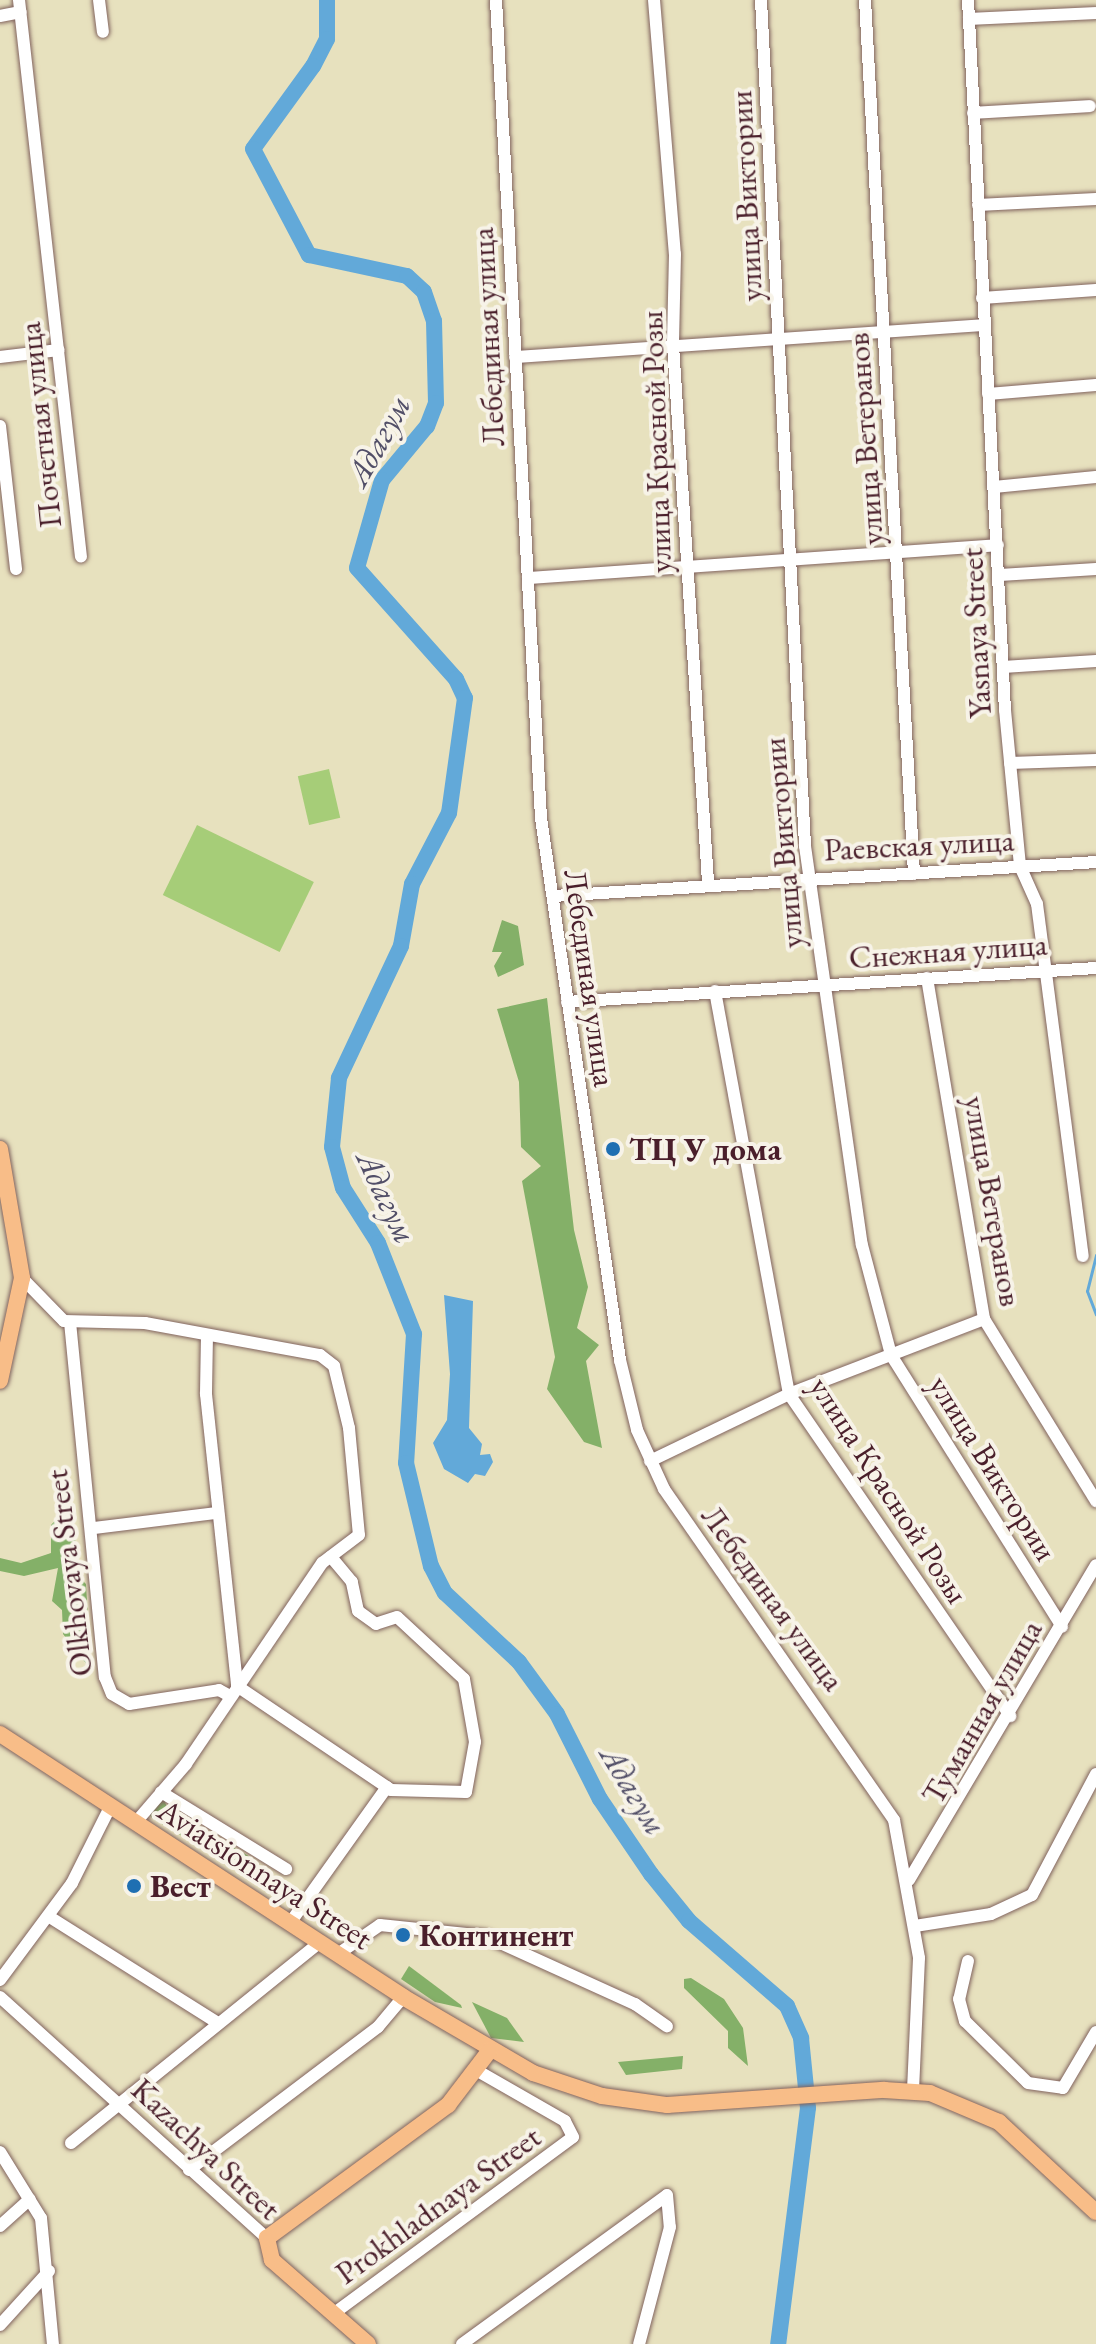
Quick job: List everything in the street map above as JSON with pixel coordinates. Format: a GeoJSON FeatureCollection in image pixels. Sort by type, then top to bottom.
{"type":"FeatureCollection","features":[{"type":"Feature","properties":{"kind":"main road"},"geometry":{"type":"LineString","coordinates":[[0,1149],[22,1278],[0,1381]]}},
{"type":"Feature","properties":{"kind":"main road","name":"Aviatsionnaya Street"},"geometry":{"type":"LineString","coordinates":[[0,1734],[403,1997],[490,2050],[602,2096],[667,2105],[884,2090],[913,2091],[999,2122],[1096,2212]]}},
{"type":"Feature","properties":{"kind":"main road"},"geometry":{"type":"LineString","coordinates":[[267,2238],[448,2105],[490,2050]]}},
{"type":"Feature","properties":{"kind":"main road","name":"Kazachya Street"},"geometry":{"type":"LineString","coordinates":[[267,2238],[272,2260],[368,2344]]}},
{"type":"Feature","properties":{"kind":"street"},"geometry":{"type":"LineString","coordinates":[[99,0],[103,32]]}},
{"type":"Feature","properties":{"kind":"street","name":"Лебединая улица"},"geometry":{"type":"LineString","coordinates":[[496,0],[541,818],[620,1360],[650,1461],[682,1518],[882,1795],[909,1880],[915,1926],[913,2091]]}},
{"type":"Feature","properties":{"kind":"street","name":"улица Красной Розы"},"geometry":{"type":"LineString","coordinates":[[654,0],[675,254],[673,345],[708,882]]}},
{"type":"Feature","properties":{"kind":"street","name":"улица Виктории"},"geometry":{"type":"LineString","coordinates":[[761,0],[809,876],[862,1245],[891,1355],[1062,1627]]}},
{"type":"Feature","properties":{"kind":"street","name":"улица Ветеранов"},"geometry":{"type":"LineString","coordinates":[[865,0],[914,874]]}},
{"type":"Feature","properties":{"kind":"street","name":"Yasnaya Street"},"geometry":{"type":"LineString","coordinates":[[968,0],[982,298],[1010,763],[1020,866],[1037,904],[1083,1256]]}},
{"type":"Feature","properties":{"kind":"street"},"geometry":{"type":"LineString","coordinates":[[0,16],[20,6]]}},
{"type":"Feature","properties":{"kind":"street","name":"Почетная улица"},"geometry":{"type":"LineString","coordinates":[[20,6],[81,557]]}},
{"type":"Feature","properties":{"kind":"street"},"geometry":{"type":"LineString","coordinates":[[969,19],[1096,13]]}},
{"type":"Feature","properties":{"kind":"street"},"geometry":{"type":"LineString","coordinates":[[973,113],[1090,106]]}},
{"type":"Feature","properties":{"kind":"street"},"geometry":{"type":"LineString","coordinates":[[978,205],[1096,199]]}},
{"type":"Feature","properties":{"kind":"street"},"geometry":{"type":"LineString","coordinates":[[982,298],[1096,290]]}},
{"type":"Feature","properties":{"kind":"street"},"geometry":{"type":"LineString","coordinates":[[515,357],[780,338],[884,335],[984,325]]}},
{"type":"Feature","properties":{"kind":"street"},"geometry":{"type":"LineString","coordinates":[[0,357],[59,350]]}},
{"type":"Feature","properties":{"kind":"street"},"geometry":{"type":"LineString","coordinates":[[988,394],[1096,385]]}},
{"type":"Feature","properties":{"kind":"street"},"geometry":{"type":"LineString","coordinates":[[0,426],[16,569]]}},
{"type":"Feature","properties":{"kind":"street"},"geometry":{"type":"LineString","coordinates":[[994,487],[1096,477]]}},
{"type":"Feature","properties":{"kind":"street"},"geometry":{"type":"LineString","coordinates":[[528,578],[792,555],[998,545]]}},
{"type":"Feature","properties":{"kind":"street"},"geometry":{"type":"LineString","coordinates":[[1000,575],[1096,569]]}},
{"type":"Feature","properties":{"kind":"street"},"geometry":{"type":"LineString","coordinates":[[1003,667],[1096,661]]}},
{"type":"Feature","properties":{"kind":"street"},"geometry":{"type":"LineString","coordinates":[[1010,763],[1096,760]]}},
{"type":"Feature","properties":{"kind":"street","name":"Раевская улица"},"geometry":{"type":"LineString","coordinates":[[553,896],[708,882],[914,874],[1096,862]]}},
{"type":"Feature","properties":{"kind":"street","name":"Снежная улица"},"geometry":{"type":"LineString","coordinates":[[567,1002],[786,983],[823,989],[927,978],[1096,968]]}},
{"type":"Feature","properties":{"kind":"street","name":"улица Ветеранов"},"geometry":{"type":"LineString","coordinates":[[927,978],[984,1319],[1096,1501]]}},
{"type":"Feature","properties":{"kind":"street","name":"улица Красной Розы"},"geometry":{"type":"LineString","coordinates":[[715,991],[789,1394],[1010,1716]]}},
{"type":"Feature","properties":{"kind":"street"},"geometry":{"type":"LineString","coordinates":[[22,1278],[56,1318],[70,1322],[145,1323],[320,1355],[334,1366],[362,1529],[331,1557],[161,1792],[135,1823]]}},
{"type":"Feature","properties":{"kind":"street"},"geometry":{"type":"LineString","coordinates":[[650,1461],[789,1394],[984,1319]]}},
{"type":"Feature","properties":{"kind":"street","name":"Olkhovaya Street"},"geometry":{"type":"LineString","coordinates":[[70,1322],[94,1528],[98,1643],[112,1694],[129,1704],[219,1690],[233,1691]]}},
{"type":"Feature","properties":{"kind":"street"},"geometry":{"type":"LineString","coordinates":[[207,1335],[217,1513],[233,1691]]}},
{"type":"Feature","properties":{"kind":"street"},"geometry":{"type":"LineString","coordinates":[[94,1528],[217,1513]]}},
{"type":"Feature","properties":{"kind":"street"},"geometry":{"type":"LineString","coordinates":[[233,1691],[387,1787],[466,1792],[475,1742],[464,1679],[397,1617],[376,1624],[358,1611],[352,1582],[331,1557]]}},
{"type":"Feature","properties":{"kind":"street","name":"Туманная улица"},"geometry":{"type":"LineString","coordinates":[[909,1880],[1010,1716],[1096,1565]]}},
{"type":"Feature","properties":{"kind":"street"},"geometry":{"type":"LineString","coordinates":[[915,1926],[991,1914],[1032,1895],[1096,1774]]}},
{"type":"Feature","properties":{"kind":"street"},"geometry":{"type":"LineString","coordinates":[[290,1923],[387,1787]]}},
{"type":"Feature","properties":{"kind":"street"},"geometry":{"type":"LineString","coordinates":[[161,1792],[286,1869]]}},
{"type":"Feature","properties":{"kind":"street"},"geometry":{"type":"LineString","coordinates":[[0,1980],[48,1916],[110,1807]]}},
{"type":"Feature","properties":{"kind":"street"},"geometry":{"type":"LineString","coordinates":[[48,1916],[218,2023]]}},
{"type":"Feature","properties":{"kind":"street"},"geometry":{"type":"LineString","coordinates":[[338,1954],[380,1925],[485,1936],[635,2004],[667,2026]]}},
{"type":"Feature","properties":{"kind":"street"},"geometry":{"type":"LineString","coordinates":[[71,2143],[116,2102],[320,1942]]}},
{"type":"Feature","properties":{"kind":"street"},"geometry":{"type":"LineString","coordinates":[[968,1961],[959,1999],[965,2021],[1028,2083],[1063,2088],[1096,2032]]}},
{"type":"Feature","properties":{"kind":"street","name":"Kazachya Street"},"geometry":{"type":"LineString","coordinates":[[0,1997],[267,2238]]}},
{"type":"Feature","properties":{"kind":"street"},"geometry":{"type":"LineString","coordinates":[[189,2170],[378,2027],[403,1997]]}},
{"type":"Feature","properties":{"kind":"street","name":"Prokhladnaya Street"},"geometry":{"type":"LineString","coordinates":[[333,2314],[573,2137],[565,2121],[476,2070]]}},
{"type":"Feature","properties":{"kind":"street"},"geometry":{"type":"LineString","coordinates":[[0,2152],[41,2218],[49,2271],[53,2344]]}},
{"type":"Feature","properties":{"kind":"street"},"geometry":{"type":"LineString","coordinates":[[462,2344],[667,2195],[670,2227],[637,2343]]}},
{"type":"Feature","properties":{"kind":"street"},"geometry":{"type":"LineString","coordinates":[[0,2226],[30,2199]]}},
{"type":"Feature","properties":{"kind":"street"},"geometry":{"type":"LineString","coordinates":[[0,2325],[49,2271]]}},
{"type":"Feature","properties":{"kind":"green space"},"geometry":{"type":"Polygon","coordinates":[[[329,769],[340,818],[309,825],[298,776],[329,769]]]}},
{"type":"Feature","properties":{"kind":"green space"},"geometry":{"type":"Polygon","coordinates":[[[197,825],[314,882],[280,952],[163,895],[197,825]]]}},
{"type":"Feature","properties":{"kind":"green space"},"geometry":{"type":"Polygon","coordinates":[[[502,920],[518,926],[524,965],[498,977],[494,966],[502,952],[492,952],[502,920]]]}},
{"type":"Feature","properties":{"kind":"green space"},"geometry":{"type":"Polygon","coordinates":[[[547,998],[574,1230],[588,1287],[577,1328],[599,1345],[586,1361],[602,1448],[584,1442],[547,1389],[555,1357],[522,1181],[541,1166],[521,1147],[519,1082],[497,1009],[547,998]]]}},
{"type":"Feature","properties":{"kind":"green space"},"geometry":{"type":"Polygon","coordinates":[[[59,1516],[75,1535],[77,1575],[86,1584],[91,1670],[63,1634],[62,1610],[52,1601],[58,1568],[24,1576],[0,1571],[0,1558],[21,1563],[51,1553],[51,1525],[59,1516]]]}},
{"type":"Feature","properties":{"kind":"green space"},"geometry":{"type":"Polygon","coordinates":[[[163,1798],[169,1811],[247,1855],[351,1938],[152,1818],[148,1812],[163,1798]]]}},
{"type":"Feature","properties":{"kind":"green space"},"geometry":{"type":"Polygon","coordinates":[[[409,1966],[462,2008],[435,2002],[401,1979],[409,1966]]]}},
{"type":"Feature","properties":{"kind":"green space"},"geometry":{"type":"Polygon","coordinates":[[[691,1978],[724,1999],[743,2028],[748,2066],[728,2048],[728,2031],[684,1988],[684,1979],[691,1978]]]}},
{"type":"Feature","properties":{"kind":"green space"},"geometry":{"type":"Polygon","coordinates":[[[472,2002],[507,2018],[524,2042],[491,2038],[472,2002]]]}},
{"type":"Feature","properties":{"kind":"green space"},"geometry":{"type":"Polygon","coordinates":[[[683,2056],[682,2069],[626,2075],[618,2062],[683,2056]]]}},
{"type":"Feature","properties":{"kind":"water"},"geometry":{"type":"Polygon","coordinates":[[[444,1295],[473,1301],[469,1428],[482,1444],[480,1455],[490,1454],[493,1462],[485,1476],[475,1474],[468,1483],[444,1469],[433,1443],[447,1420],[450,1374],[444,1295]]]}},
{"type":"Feature","properties":{"kind":"waterway","name":"Адагум"},"geometry":{"type":"LineString","coordinates":[[327,0],[327,39],[313,66],[253,149],[309,255],[407,276],[424,292],[434,321],[436,403],[427,426],[382,480],[357,568],[456,679],[465,698],[449,813],[412,884],[401,946],[339,1078],[332,1147],[343,1188],[378,1243],[414,1334],[406,1463],[431,1566],[445,1593],[519,1662],[557,1714],[600,1799],[651,1874],[689,1921],[787,2006],[801,2038],[808,2108],[778,2344]]}},
{"type":"Feature","properties":{"kind":"waterway"},"geometry":{"type":"LineString","coordinates":[[1096,1255],[1087,1291],[1096,1314]]}},
{"type":"Feature","properties":{"kind":"place","name":"ТЦ У дома"},"geometry":{"type":"Point","coordinates":[613,1149]}},
{"type":"Feature","properties":{"kind":"place","name":"Вест"},"geometry":{"type":"Point","coordinates":[134,1886]}},
{"type":"Feature","properties":{"kind":"place","name":"Континент"},"geometry":{"type":"Point","coordinates":[403,1935]}}]}
